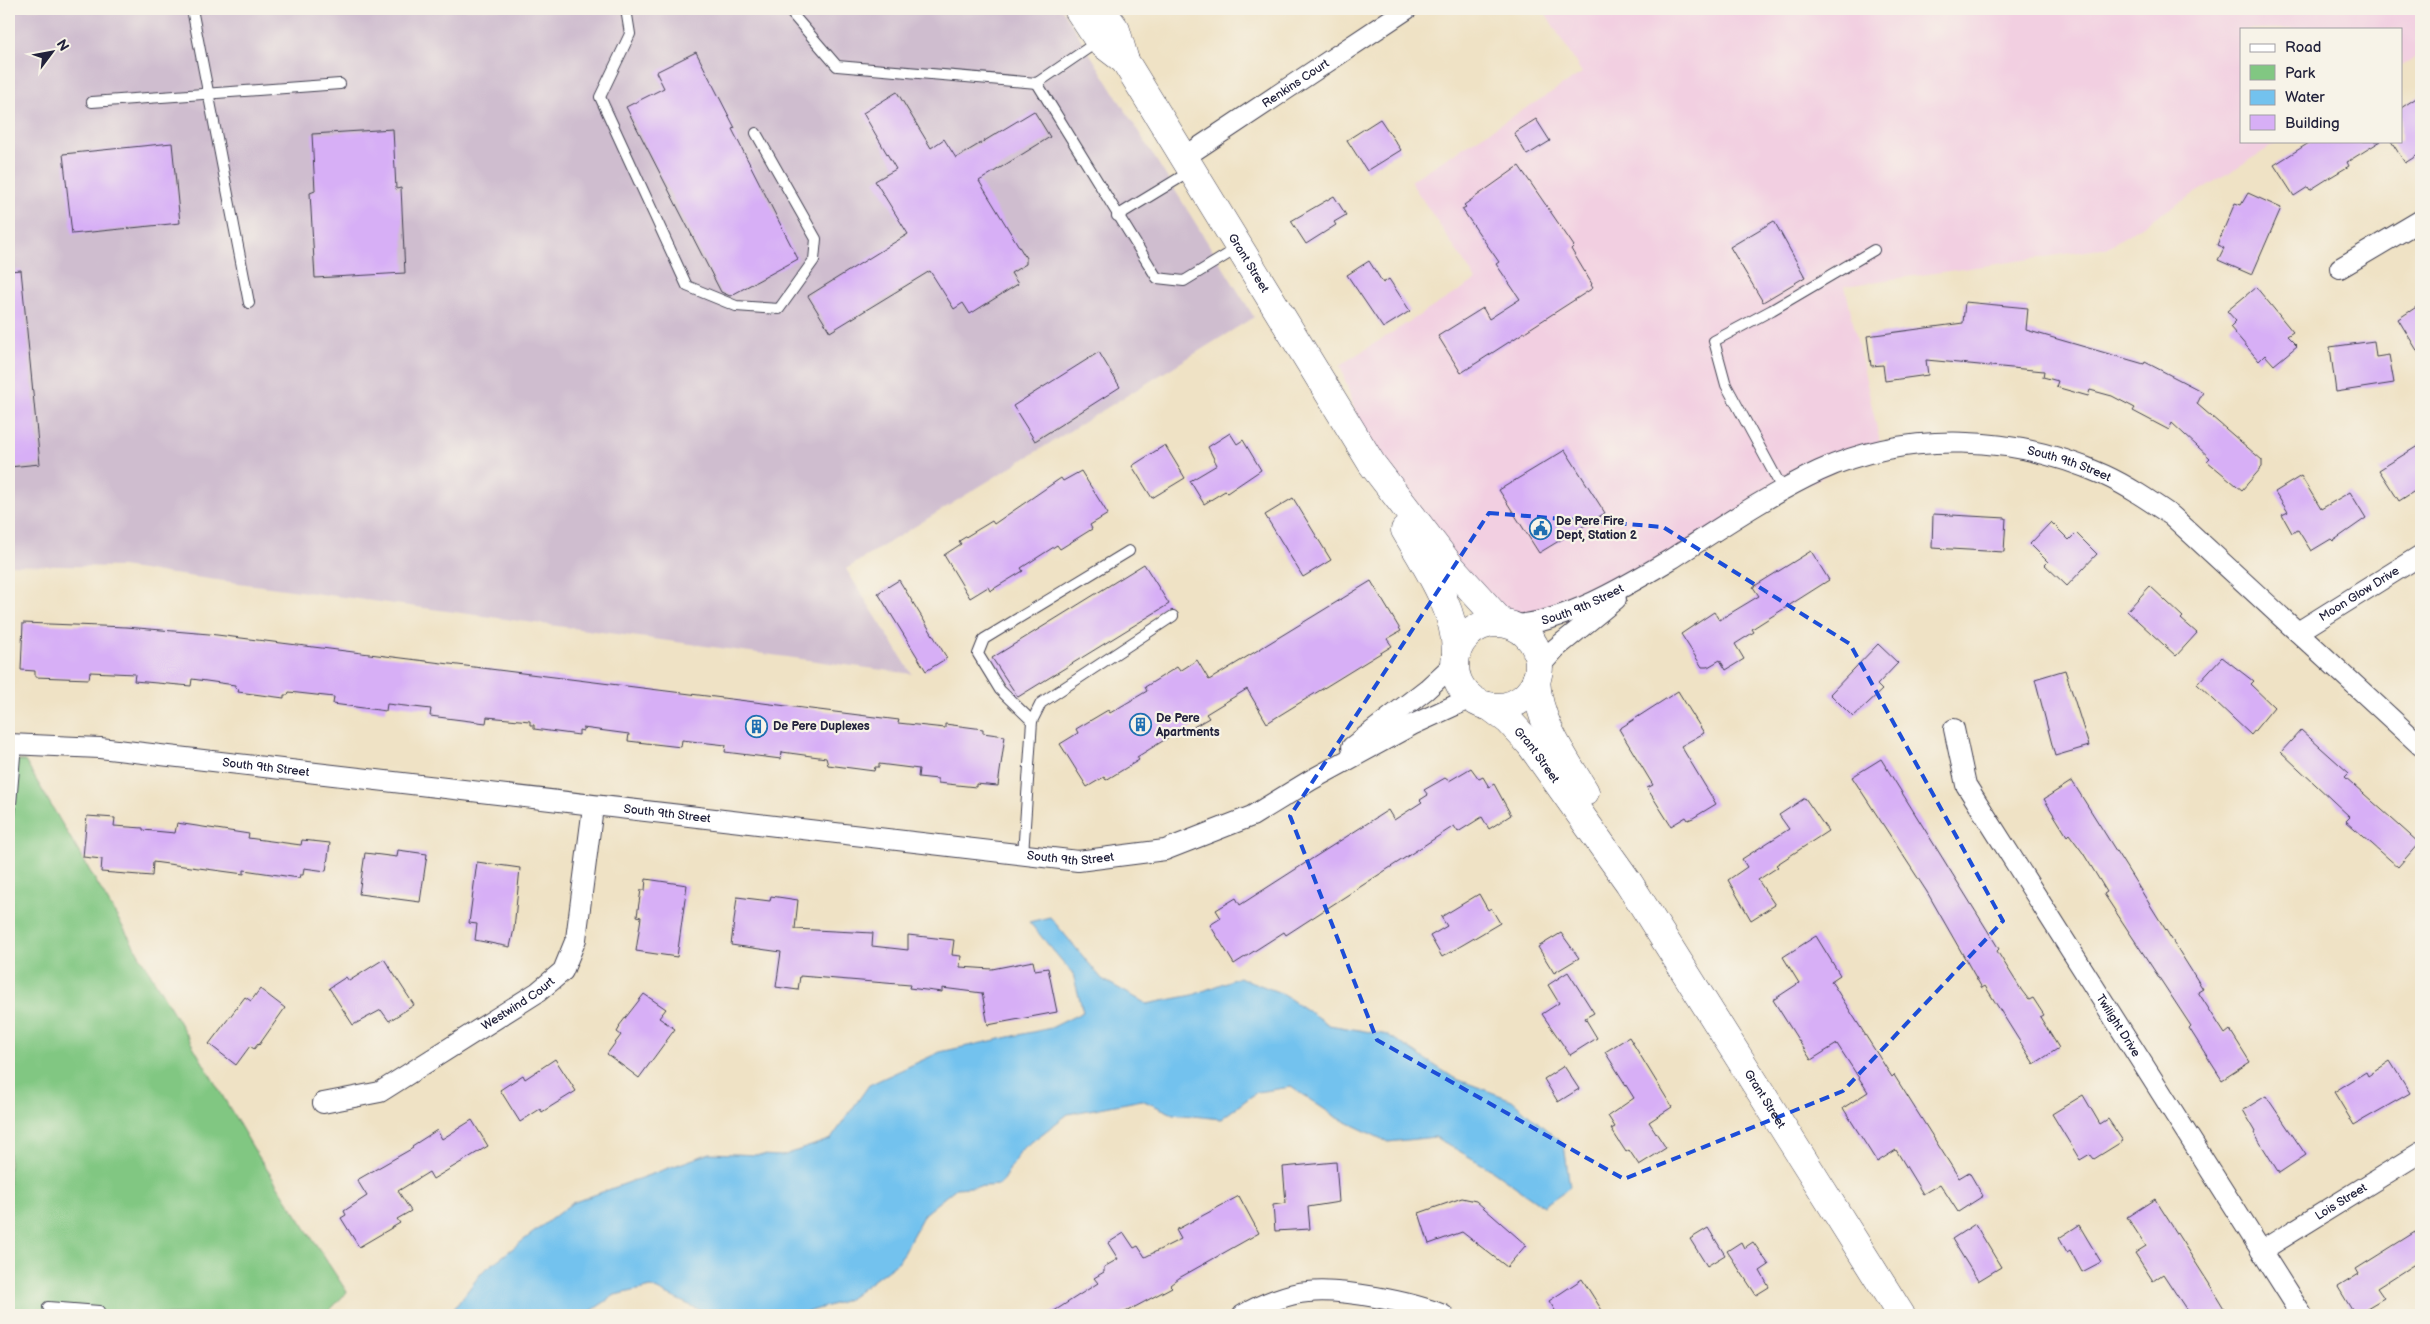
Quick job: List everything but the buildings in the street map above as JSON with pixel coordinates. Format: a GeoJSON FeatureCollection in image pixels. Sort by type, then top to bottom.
{"type":"FeatureCollection","features":[{"type":"Feature","properties":{"kind":"street","name":"Grant Street"},"geometry":{"type":"LineString","coordinates":[[1078,9],[1099,40],[1125,61]]}},
{"type":"Feature","properties":{"kind":"street","name":"Grant Street"},"geometry":{"type":"LineString","coordinates":[[1101,9],[1116,30],[1125,61],[1372,464],[1452,568],[1506,624],[1524,632],[1533,644],[1538,655],[1540,706],[1552,736],[1590,800],[1629,883]]}},
{"type":"Feature","properties":{"kind":"street","name":"Renkins Court"},"geometry":{"type":"LineString","coordinates":[[1187,164],[1407,9]]}},
{"type":"Feature","properties":{"kind":"street"},"geometry":{"type":"LineString","coordinates":[[2340,268],[2421,220]]}},
{"type":"Feature","properties":{"kind":"street","name":"South 9th Street"},"geometry":{"type":"LineString","coordinates":[[1506,624],[1530,625],[1549,621],[1649,572],[1783,490],[1829,467],[1865,454],[1906,446],[1948,442],[1982,443],[2032,450],[2089,468],[2142,496],[2172,516],[2421,746]]}},
{"type":"Feature","properties":{"kind":"street","name":"Grant Street"},"geometry":{"type":"LineString","coordinates":[[1372,464],[1393,510],[1445,601],[1456,635],[1456,677],[1462,689],[1509,721],[1530,744],[1629,883],[1901,1315]]}},
{"type":"Feature","properties":{"kind":"street","name":"Moon Glow Drive"},"geometry":{"type":"LineString","coordinates":[[2298,632],[2421,555]]}},
{"type":"Feature","properties":{"kind":"street","name":"South 9th Street"},"geometry":{"type":"LineString","coordinates":[[1538,674],[1572,635],[1649,572]]}},
{"type":"Feature","properties":{"kind":"street"},"geometry":{"type":"LineString","coordinates":[[1455,658],[1461,642],[1479,626],[1506,624]]}},
{"type":"Feature","properties":{"kind":"street","name":"South 9th Street"},"geometry":{"type":"LineString","coordinates":[[1311,780],[1427,689],[1455,658]]}},
{"type":"Feature","properties":{"kind":"street"},"geometry":{"type":"LineString","coordinates":[[1480,702],[1503,707],[1516,703],[1531,689],[1538,674]]}},
{"type":"Feature","properties":{"kind":"street","name":"South 9th Street"},"geometry":{"type":"LineString","coordinates":[[12,744],[100,748],[1078,861],[1165,850],[1252,816],[1311,780],[1412,724],[1480,702]]}},
{"type":"Feature","properties":{"kind":"street","name":"Twilight Drive"},"geometry":{"type":"LineString","coordinates":[[1954,729],[1966,785],[2302,1315]]}},
{"type":"Feature","properties":{"kind":"street","name":"Westwind Court"},"geometry":{"type":"LineString","coordinates":[[323,1103],[380,1092],[538,992],[562,971],[576,939],[593,806]]}},
{"type":"Feature","properties":{"kind":"street","name":"Lois Street"},"geometry":{"type":"LineString","coordinates":[[2261,1251],[2421,1152]]}},
{"type":"Feature","properties":{"kind":"street"},"geometry":{"type":"LineString","coordinates":[[1243,1315],[1256,1307],[1307,1292],[1359,1294],[1439,1314]]}},
{"type":"Feature","properties":{"kind":"lane"},"geometry":{"type":"LineString","coordinates":[[192,9],[249,303]]}},
{"type":"Feature","properties":{"kind":"lane"},"geometry":{"type":"LineString","coordinates":[[626,9],[630,34],[600,96],[687,286],[736,306],[779,309],[814,260],[816,239],[756,133]]}},
{"type":"Feature","properties":{"kind":"lane"},"geometry":{"type":"LineString","coordinates":[[788,9],[837,66],[1037,83],[1099,40]]}},
{"type":"Feature","properties":{"kind":"lane"},"geometry":{"type":"LineString","coordinates":[[1037,83],[1117,216],[1157,278],[1184,281],[1238,248]]}},
{"type":"Feature","properties":{"kind":"lane"},"geometry":{"type":"LineString","coordinates":[[92,102],[340,84]]}},
{"type":"Feature","properties":{"kind":"lane"},"geometry":{"type":"LineString","coordinates":[[1117,216],[1187,164]]}},
{"type":"Feature","properties":{"kind":"lane"},"geometry":{"type":"LineString","coordinates":[[1783,490],[1726,385],[1714,341],[1772,310],[1874,250]]}},
{"type":"Feature","properties":{"kind":"lane"},"geometry":{"type":"LineString","coordinates":[[1032,721],[1000,690],[978,654],[984,639],[1129,551]]}},
{"type":"Feature","properties":{"kind":"lane"},"geometry":{"type":"LineString","coordinates":[[1023,855],[1032,721],[1041,703],[1174,616]]}},
{"type":"Feature","properties":{"kind":"lane"},"geometry":{"type":"LineString","coordinates":[[9,828],[12,744]]}},
{"type":"Feature","properties":{"kind":"lane"},"geometry":{"type":"LineString","coordinates":[[48,1307],[99,1311],[100,1315]]}},
{"type":"Feature","properties":{"kind":"highlighted area"},"geometry":{"type":"Polygon","coordinates":[[[1489,513],[1663,527],[1850,644],[2003,921],[1843,1091],[1624,1179],[1377,1040],[1290,816],[1489,513]]]}},
{"type":"Feature","properties":{"kind":"shaded area"},"geometry":{"type":"Polygon","coordinates":[[[9,9],[75,9],[107,12],[187,9],[1062,9],[1254,317],[846,569],[912,674],[121,567],[9,565],[9,9]]]}},
{"type":"Feature","properties":{"kind":"shaded area"},"geometry":{"type":"Polygon","coordinates":[[[1543,9],[2421,9],[2421,54],[2402,65],[2402,28],[2240,28],[2240,142],[2278,142],[2106,248],[1845,286],[1882,451],[1865,455],[1541,623],[1477,606],[1372,464],[1340,365],[1476,280],[1410,181],[1582,73],[1543,9]]]}},
{"type":"Feature","properties":{"kind":"green space"},"geometry":{"type":"Polygon","coordinates":[[[9,760],[25,761],[255,1151],[347,1292],[325,1315],[9,1315],[9,760]]]}},
{"type":"Feature","properties":{"kind":"water"},"geometry":{"type":"Polygon","coordinates":[[[1050,917],[1102,979],[1147,1004],[1193,995],[1239,977],[1281,993],[1329,1025],[1388,1035],[1454,1078],[1512,1100],[1564,1145],[1570,1187],[1543,1206],[1492,1170],[1435,1137],[1388,1142],[1336,1117],[1291,1087],[1257,1092],[1221,1119],[1173,1114],[1142,1100],[1068,1114],[1021,1150],[1000,1185],[956,1188],[924,1214],[899,1261],[847,1300],[798,1315],[724,1315],[698,1309],[651,1287],[615,1295],[585,1315],[449,1315],[482,1272],[572,1203],[710,1153],[782,1156],[831,1139],[869,1085],[940,1052],[1051,1028],[1083,1012],[1073,974],[1029,922],[1050,917]]]}},
{"type":"Feature","properties":{"kind":"place","name":"De Pere Fire Dept, Station 2"},"geometry":{"type":"Point","coordinates":[1540,528]}},
{"type":"Feature","properties":{"kind":"place","name":"De Pere Apartments"},"geometry":{"type":"Point","coordinates":[1140,725]}},
{"type":"Feature","properties":{"kind":"place","name":"De Pere Duplexes"},"geometry":{"type":"Point","coordinates":[757,726]}}]}
